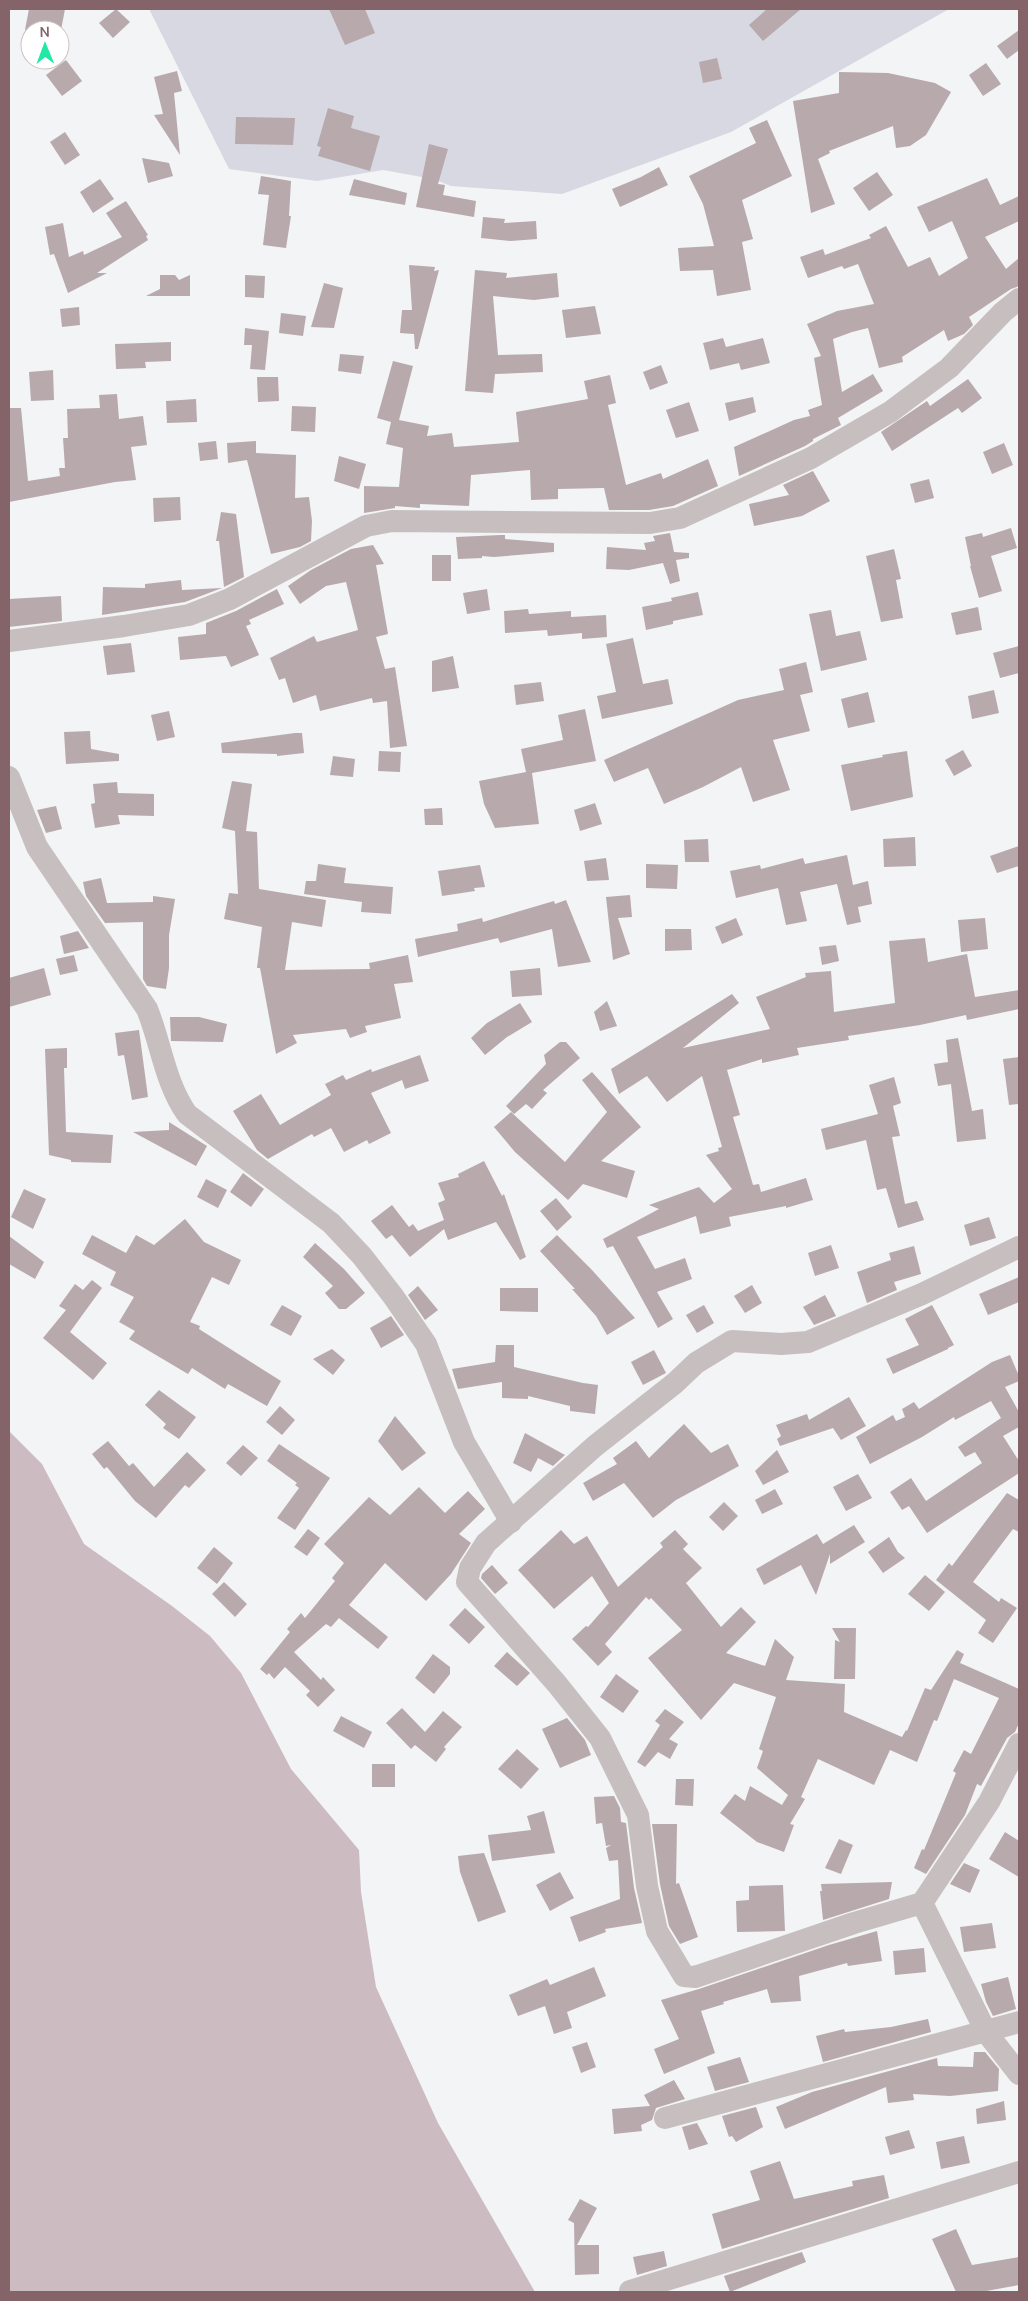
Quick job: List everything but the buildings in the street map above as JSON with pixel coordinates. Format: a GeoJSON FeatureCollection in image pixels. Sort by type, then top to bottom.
{"type":"FeatureCollection","features":[{"type":"Feature","properties":{"kind":"street"},"geometry":{"type":"LineString","coordinates":[[9,641],[124,626],[189,615],[230,598],[366,526],[392,521],[650,523],[680,518],[811,458],[890,412],[949,368],[1003,312],[1019,299]]}},
{"type":"Feature","properties":{"kind":"street"},"geometry":{"type":"LineString","coordinates":[[9,777],[37,846],[146,1009],[157,1032],[177,1100],[187,1114],[331,1223],[377,1276],[426,1344],[464,1442],[511,1522]]}},
{"type":"Feature","properties":{"kind":"street"},"geometry":{"type":"LineString","coordinates":[[1019,1247],[922,1294],[808,1342],[781,1344],[732,1341],[696,1363],[660,1395],[595,1446],[486,1544],[470,1568],[467,1582],[557,1684],[600,1738],[638,1815],[647,1886],[657,1931],[684,1976],[696,1977],[922,1902],[989,1802],[1019,1744]]}},
{"type":"Feature","properties":{"kind":"street"},"geometry":{"type":"LineString","coordinates":[[922,1902],[986,2032],[1019,2074]]}},
{"type":"Feature","properties":{"kind":"street"},"geometry":{"type":"LineString","coordinates":[[665,2118],[1019,2022]]}},
{"type":"Feature","properties":{"kind":"street"},"geometry":{"type":"LineString","coordinates":[[630,2291],[1019,2172]]}},
{"type":"Feature","properties":{"kind":"shaded area"},"geometry":{"type":"Polygon","coordinates":[[[149,9],[949,9],[731,132],[562,194],[451,186],[433,179],[383,170],[317,181],[229,169],[149,9]]]}},
{"type":"Feature","properties":{"kind":"shaded area"},"geometry":{"type":"Polygon","coordinates":[[[9,1431],[42,1464],[84,1544],[172,1606],[210,1636],[241,1673],[291,1769],[359,1850],[361,1892],[376,1987],[438,2123],[535,2292],[9,2292],[9,1431]]]}}]}
